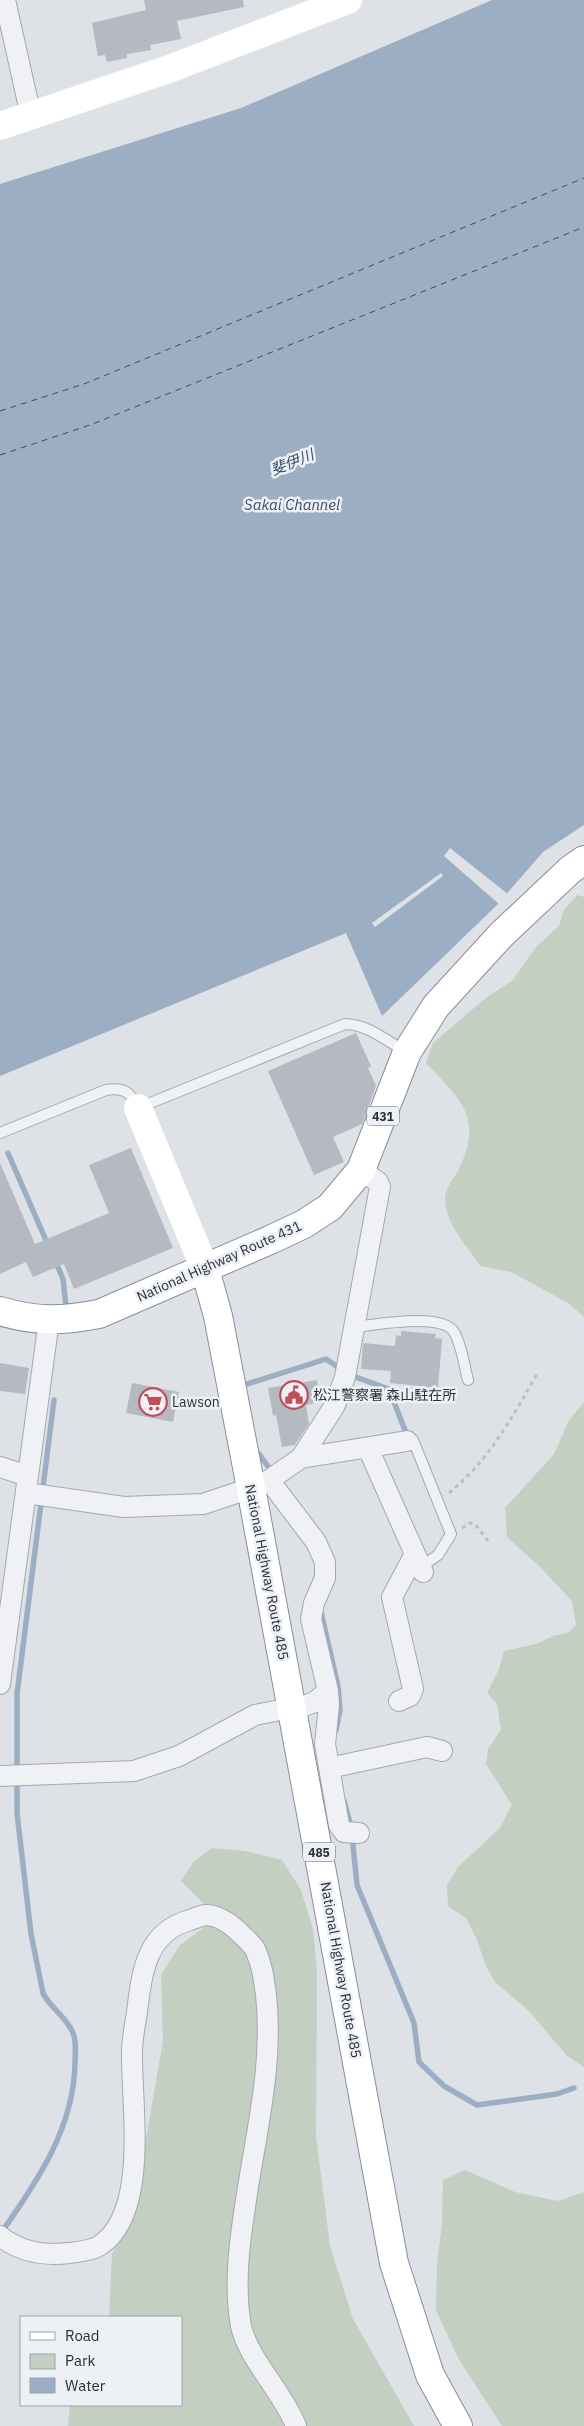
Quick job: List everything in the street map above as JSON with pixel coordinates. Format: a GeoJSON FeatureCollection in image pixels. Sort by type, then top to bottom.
{"type":"FeatureCollection","features":[{"type":"Feature","properties":{"kind":"main road"},"geometry":{"type":"LineString","coordinates":[[0,126],[168,69],[301,10],[342,1]]}},
{"type":"Feature","properties":{"kind":"main road","name":"National Highway Route 431"},"geometry":{"type":"LineString","coordinates":[[0,1311],[26,1319],[49,1320],[74,1319],[99,1314],[304,1224],[330,1207],[361,1170],[407,1052],[436,1006],[502,934],[570,870],[584,860]]}},
{"type":"Feature","properties":{"kind":"main road","name":"National Highway Route 485"},"geometry":{"type":"LineString","coordinates":[[138,1108],[205,1269],[266,1481],[394,2263],[430,2375],[458,2426]]}},
{"type":"Feature","properties":{"kind":"street"},"geometry":{"type":"LineString","coordinates":[[5,0],[31,116]]}},
{"type":"Feature","properties":{"kind":"street"},"geometry":{"type":"LineString","coordinates":[[0,1468],[35,1490],[124,1507],[202,1504],[266,1481],[301,1458],[335,1405],[345,1378],[380,1187],[378,1182],[361,1170]]}},
{"type":"Feature","properties":{"kind":"street"},"geometry":{"type":"LineString","coordinates":[[0,1684],[35,1490],[49,1320]]}},
{"type":"Feature","properties":{"kind":"street"},"geometry":{"type":"LineString","coordinates":[[301,1458],[410,1440]]}},
{"type":"Feature","properties":{"kind":"street"},"geometry":{"type":"LineString","coordinates":[[368,1448],[420,1564],[392,1597],[413,1689],[410,1696],[399,1702]]}},
{"type":"Feature","properties":{"kind":"street"},"geometry":{"type":"LineString","coordinates":[[266,1481],[316,1542],[325,1562],[325,1578],[314,1603],[311,1619],[330,1705],[324,1744],[339,1825],[344,1832],[359,1833]]}},
{"type":"Feature","properties":{"kind":"street"},"geometry":{"type":"LineString","coordinates":[[304,1706],[315,1702],[328,1691]]}},
{"type":"Feature","properties":{"kind":"street"},"geometry":{"type":"LineString","coordinates":[[11,1775],[124,1773],[151,1767],[179,1756],[255,1715],[280,1710]]}},
{"type":"Feature","properties":{"kind":"street"},"geometry":{"type":"LineString","coordinates":[[329,1768],[427,1747],[442,1751]]}},
{"type":"Feature","properties":{"kind":"street"},"geometry":{"type":"LineString","coordinates":[[1,2237],[18,2248],[60,2254],[98,2247],[115,2230],[128,2201],[134,2170],[132,2051],[141,1981],[150,1951],[164,1932],[180,1922],[206,1915],[222,1919],[235,1927],[254,1947],[263,1972],[269,2018],[268,2068],[244,2209],[238,2282],[241,2327],[250,2350],[280,2394],[296,2426]]}},
{"type":"Feature","properties":{"kind":"lane"},"geometry":{"type":"LineString","coordinates":[[0,1133],[106,1090],[125,1090],[133,1095],[138,1108],[345,1024],[355,1024],[366,1028],[407,1052]]}},
{"type":"Feature","properties":{"kind":"lane"},"geometry":{"type":"LineString","coordinates":[[354,1327],[423,1321],[448,1325],[454,1331],[468,1380]]}},
{"type":"Feature","properties":{"kind":"lane"},"geometry":{"type":"LineString","coordinates":[[410,1440],[451,1534],[438,1555],[420,1564]]}},
{"type":"Feature","properties":{"kind":"path"},"geometry":{"type":"LineString","coordinates":[[436,1498],[446,1496],[468,1477],[494,1448],[537,1374]]}},
{"type":"Feature","properties":{"kind":"path"},"geometry":{"type":"LineString","coordinates":[[451,1534],[473,1523],[488,1541]]}},
{"type":"Feature","properties":{"kind":"green space"},"geometry":{"type":"Polygon","coordinates":[[[577,895],[584,897],[584,1317],[568,1303],[511,1272],[480,1266],[453,1226],[446,1209],[445,1196],[466,1151],[469,1122],[465,1110],[458,1099],[426,1063],[433,1043],[487,997],[512,981],[536,947],[559,926],[564,910],[577,895]]]}},
{"type":"Feature","properties":{"kind":"green space"},"geometry":{"type":"Polygon","coordinates":[[[584,1402],[584,2067],[567,2056],[529,2011],[495,1982],[486,1966],[477,1940],[466,1918],[448,1906],[447,1886],[457,1868],[500,1828],[512,1805],[486,1764],[488,1749],[501,1730],[497,1704],[487,1693],[499,1669],[504,1651],[536,1644],[553,1636],[568,1633],[576,1625],[572,1601],[540,1567],[507,1537],[505,1508],[554,1454],[569,1420],[584,1402]]]}},
{"type":"Feature","properties":{"kind":"green space"},"geometry":{"type":"Polygon","coordinates":[[[212,1848],[245,1851],[282,1860],[301,1890],[313,1929],[317,1971],[316,2136],[330,2246],[353,2319],[414,2426],[68,2426],[70,2406],[182,2406],[182,2316],[109,2316],[112,2254],[134,2209],[163,2041],[161,1975],[180,1945],[205,1927],[203,1903],[181,1881],[194,1861],[212,1848]]]}},
{"type":"Feature","properties":{"kind":"green space"},"geometry":{"type":"Polygon","coordinates":[[[465,2170],[515,2192],[558,2201],[584,2192],[584,2426],[502,2426],[458,2358],[436,2310],[437,2263],[442,2224],[443,2180],[465,2170]]]}},
{"type":"Feature","properties":{"kind":"water","name":"Sakai Channel"},"geometry":{"type":"Polygon","coordinates":[[[492,0],[584,0],[584,825],[543,852],[497,905],[382,1016],[346,933],[0,1076],[0,184],[241,108],[492,0]]]}},
{"type":"Feature","properties":{"kind":"pier"},"geometry":{"type":"Polygon","coordinates":[[[450,848],[509,895],[500,905],[444,856],[450,848]]]}},
{"type":"Feature","properties":{"kind":"pier"},"geometry":{"type":"Polygon","coordinates":[[[441,873],[443,876],[375,927],[372,923],[441,873]]]}},
{"type":"Feature","properties":{"kind":"building"},"geometry":{"type":"Polygon","coordinates":[[[144,0],[243,0],[244,7],[177,21],[181,39],[150,45],[151,50],[127,54],[127,58],[107,62],[105,55],[98,56],[92,23],[146,10],[144,0]]]}},
{"type":"Feature","properties":{"kind":"building"},"geometry":{"type":"Polygon","coordinates":[[[356,1033],[371,1066],[368,1068],[376,1086],[362,1124],[333,1137],[344,1162],[314,1175],[268,1071],[356,1033]]]}},
{"type":"Feature","properties":{"kind":"building"},"geometry":{"type":"Polygon","coordinates":[[[131,1148],[173,1248],[74,1289],[64,1264],[33,1277],[26,1262],[0,1274],[0,1163],[35,1244],[109,1213],[89,1165],[131,1148]]]}},
{"type":"Feature","properties":{"kind":"building"},"geometry":{"type":"Polygon","coordinates":[[[401,1331],[436,1334],[435,1338],[442,1339],[438,1388],[390,1383],[391,1371],[361,1369],[363,1343],[395,1346],[396,1335],[401,1336],[401,1331]]]}},
{"type":"Feature","properties":{"kind":"building"},"geometry":{"type":"Polygon","coordinates":[[[0,1363],[29,1368],[25,1394],[0,1391],[0,1363]]]}},
{"type":"Feature","properties":{"kind":"building"},"geometry":{"type":"Polygon","coordinates":[[[317,1380],[320,1402],[306,1405],[309,1424],[295,1445],[282,1447],[276,1415],[273,1416],[268,1388],[317,1380]]]}},
{"type":"Feature","properties":{"kind":"building","name":"Lawson"},"geometry":{"type":"Polygon","coordinates":[[[132,1383],[179,1392],[173,1422],[126,1413],[132,1383]]]}},
{"type":"Feature","properties":{"kind":"waterway"},"geometry":{"type":"LineString","coordinates":[[8,1153],[48,1245]]}},
{"type":"Feature","properties":{"kind":"waterway"},"geometry":{"type":"LineString","coordinates":[[55,1260],[63,1279],[66,1306]]}},
{"type":"Feature","properties":{"kind":"waterway"},"geometry":{"type":"LineString","coordinates":[[244,1385],[326,1359],[342,1370]]}},
{"type":"Feature","properties":{"kind":"waterway"},"geometry":{"type":"LineString","coordinates":[[350,1375],[389,1389],[408,1438]]}},
{"type":"Feature","properties":{"kind":"waterway"},"geometry":{"type":"LineString","coordinates":[[1,2233],[40,2174],[61,2132],[73,2087],[75,2063],[73,2033],[67,2022],[43,1993],[31,1934],[17,1813],[17,1694],[54,1400]]}},
{"type":"Feature","properties":{"kind":"waterway"},"geometry":{"type":"LineString","coordinates":[[259,1454],[272,1472]]}},
{"type":"Feature","properties":{"kind":"waterway"},"geometry":{"type":"LineString","coordinates":[[321,1612],[338,1686],[340,1710],[336,1730]]}},
{"type":"Feature","properties":{"kind":"waterway"},"geometry":{"type":"LineString","coordinates":[[344,1801],[351,1826],[357,1885],[414,2023],[419,2062],[444,2086],[477,2105],[557,2094],[574,2088]]}},
{"type":"Feature","properties":{"kind":"ferry route"},"geometry":{"type":"LineString","coordinates":[[0,411],[84,384],[584,178]]}},
{"type":"Feature","properties":{"kind":"ferry route"},"geometry":{"type":"LineString","coordinates":[[0,455],[90,425],[584,227]]}},
{"type":"Feature","properties":{"kind":"place","name":"松江警察署 森山駐在所"},"geometry":{"type":"Point","coordinates":[294,1395]}},
{"type":"Feature","properties":{"kind":"place","name":"Lawson"},"geometry":{"type":"Point","coordinates":[153,1402]}},
{"type":"Feature","properties":{"kind":"water label","name":"斐伊川"},"geometry":{"type":"Point","coordinates":[292,462]}}]}
